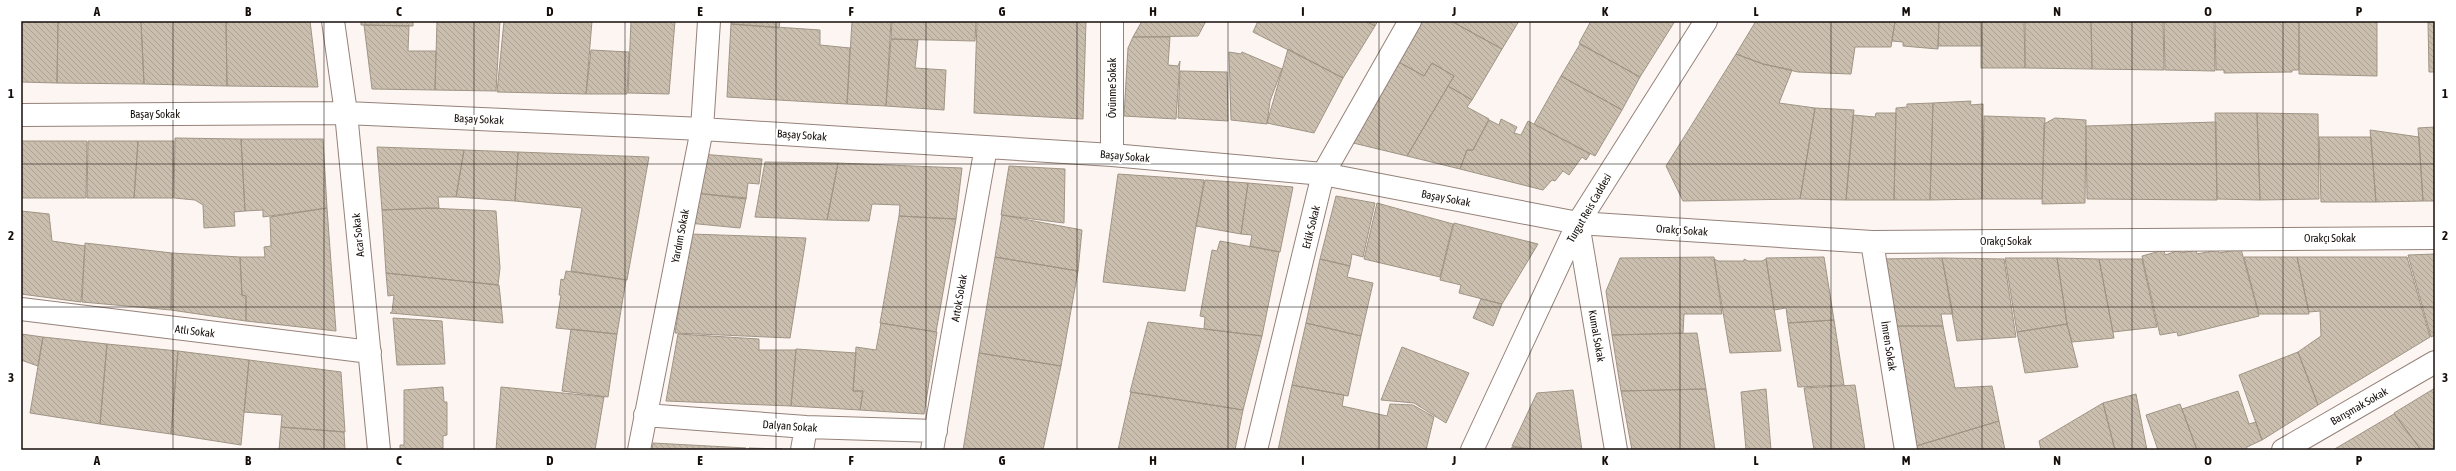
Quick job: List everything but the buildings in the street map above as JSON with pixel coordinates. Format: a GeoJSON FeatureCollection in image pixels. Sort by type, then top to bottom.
{"type":"FeatureCollection","features":[{"type":"Feature","properties":{"kind":"street","name":"Acar Sokak"},"geometry":{"type":"LineString","coordinates":[[333,21],[346,113],[379,450]]}},
{"type":"Feature","properties":{"kind":"street","name":"Yardım Sokak"},"geometry":{"type":"LineString","coordinates":[[639,450],[702,129],[709,21]]}},
{"type":"Feature","properties":{"kind":"street","name":"Övünme Sokak"},"geometry":{"type":"LineString","coordinates":[[1112,21],[1112,155]]}},
{"type":"Feature","properties":{"kind":"street","name":"Erlik Sokak"},"geometry":{"type":"LineString","coordinates":[[1256,450],[1324,174],[1410,21]]}},
{"type":"Feature","properties":{"kind":"street","name":"Turgut Reis Caddesi"},"geometry":{"type":"LineString","coordinates":[[1472,450],[1578,223],[1706,21]]}},
{"type":"Feature","properties":{"kind":"street","name":"Başay Sokak"},"geometry":{"type":"LineString","coordinates":[[21,115],[346,113],[702,129],[986,146],[1112,155],[1324,174],[1578,223]]}},
{"type":"Feature","properties":{"kind":"street","name":"Artok Sokak"},"geometry":{"type":"LineString","coordinates":[[934,440],[986,146]]}},
{"type":"Feature","properties":{"kind":"street","name":"Orakçı Sokak"},"geometry":{"type":"LineString","coordinates":[[1578,223],[1872,242],[2435,238]]}},
{"type":"Feature","properties":{"kind":"street","name":"Kumal Sokak"},"geometry":{"type":"LineString","coordinates":[[1578,223],[1616,450]]}},
{"type":"Feature","properties":{"kind":"street","name":"İmren Sokak"},"geometry":{"type":"LineString","coordinates":[[1872,242],[1906,450]]}},
{"type":"Feature","properties":{"kind":"street","name":"Atlı Sokak"},"geometry":{"type":"LineString","coordinates":[[21,309],[370,352]]}},
{"type":"Feature","properties":{"kind":"street","name":"Barışmak Sokak"},"geometry":{"type":"LineString","coordinates":[[2284,450],[2435,362]]}},
{"type":"Feature","properties":{"kind":"street","name":"Dalyan Sokak"},"geometry":{"type":"LineString","coordinates":[[645,415],[806,427],[934,440]]}},
{"type":"Feature","properties":{"kind":"street"},"geometry":{"type":"LineString","coordinates":[[802,450],[806,427]]}}]}
